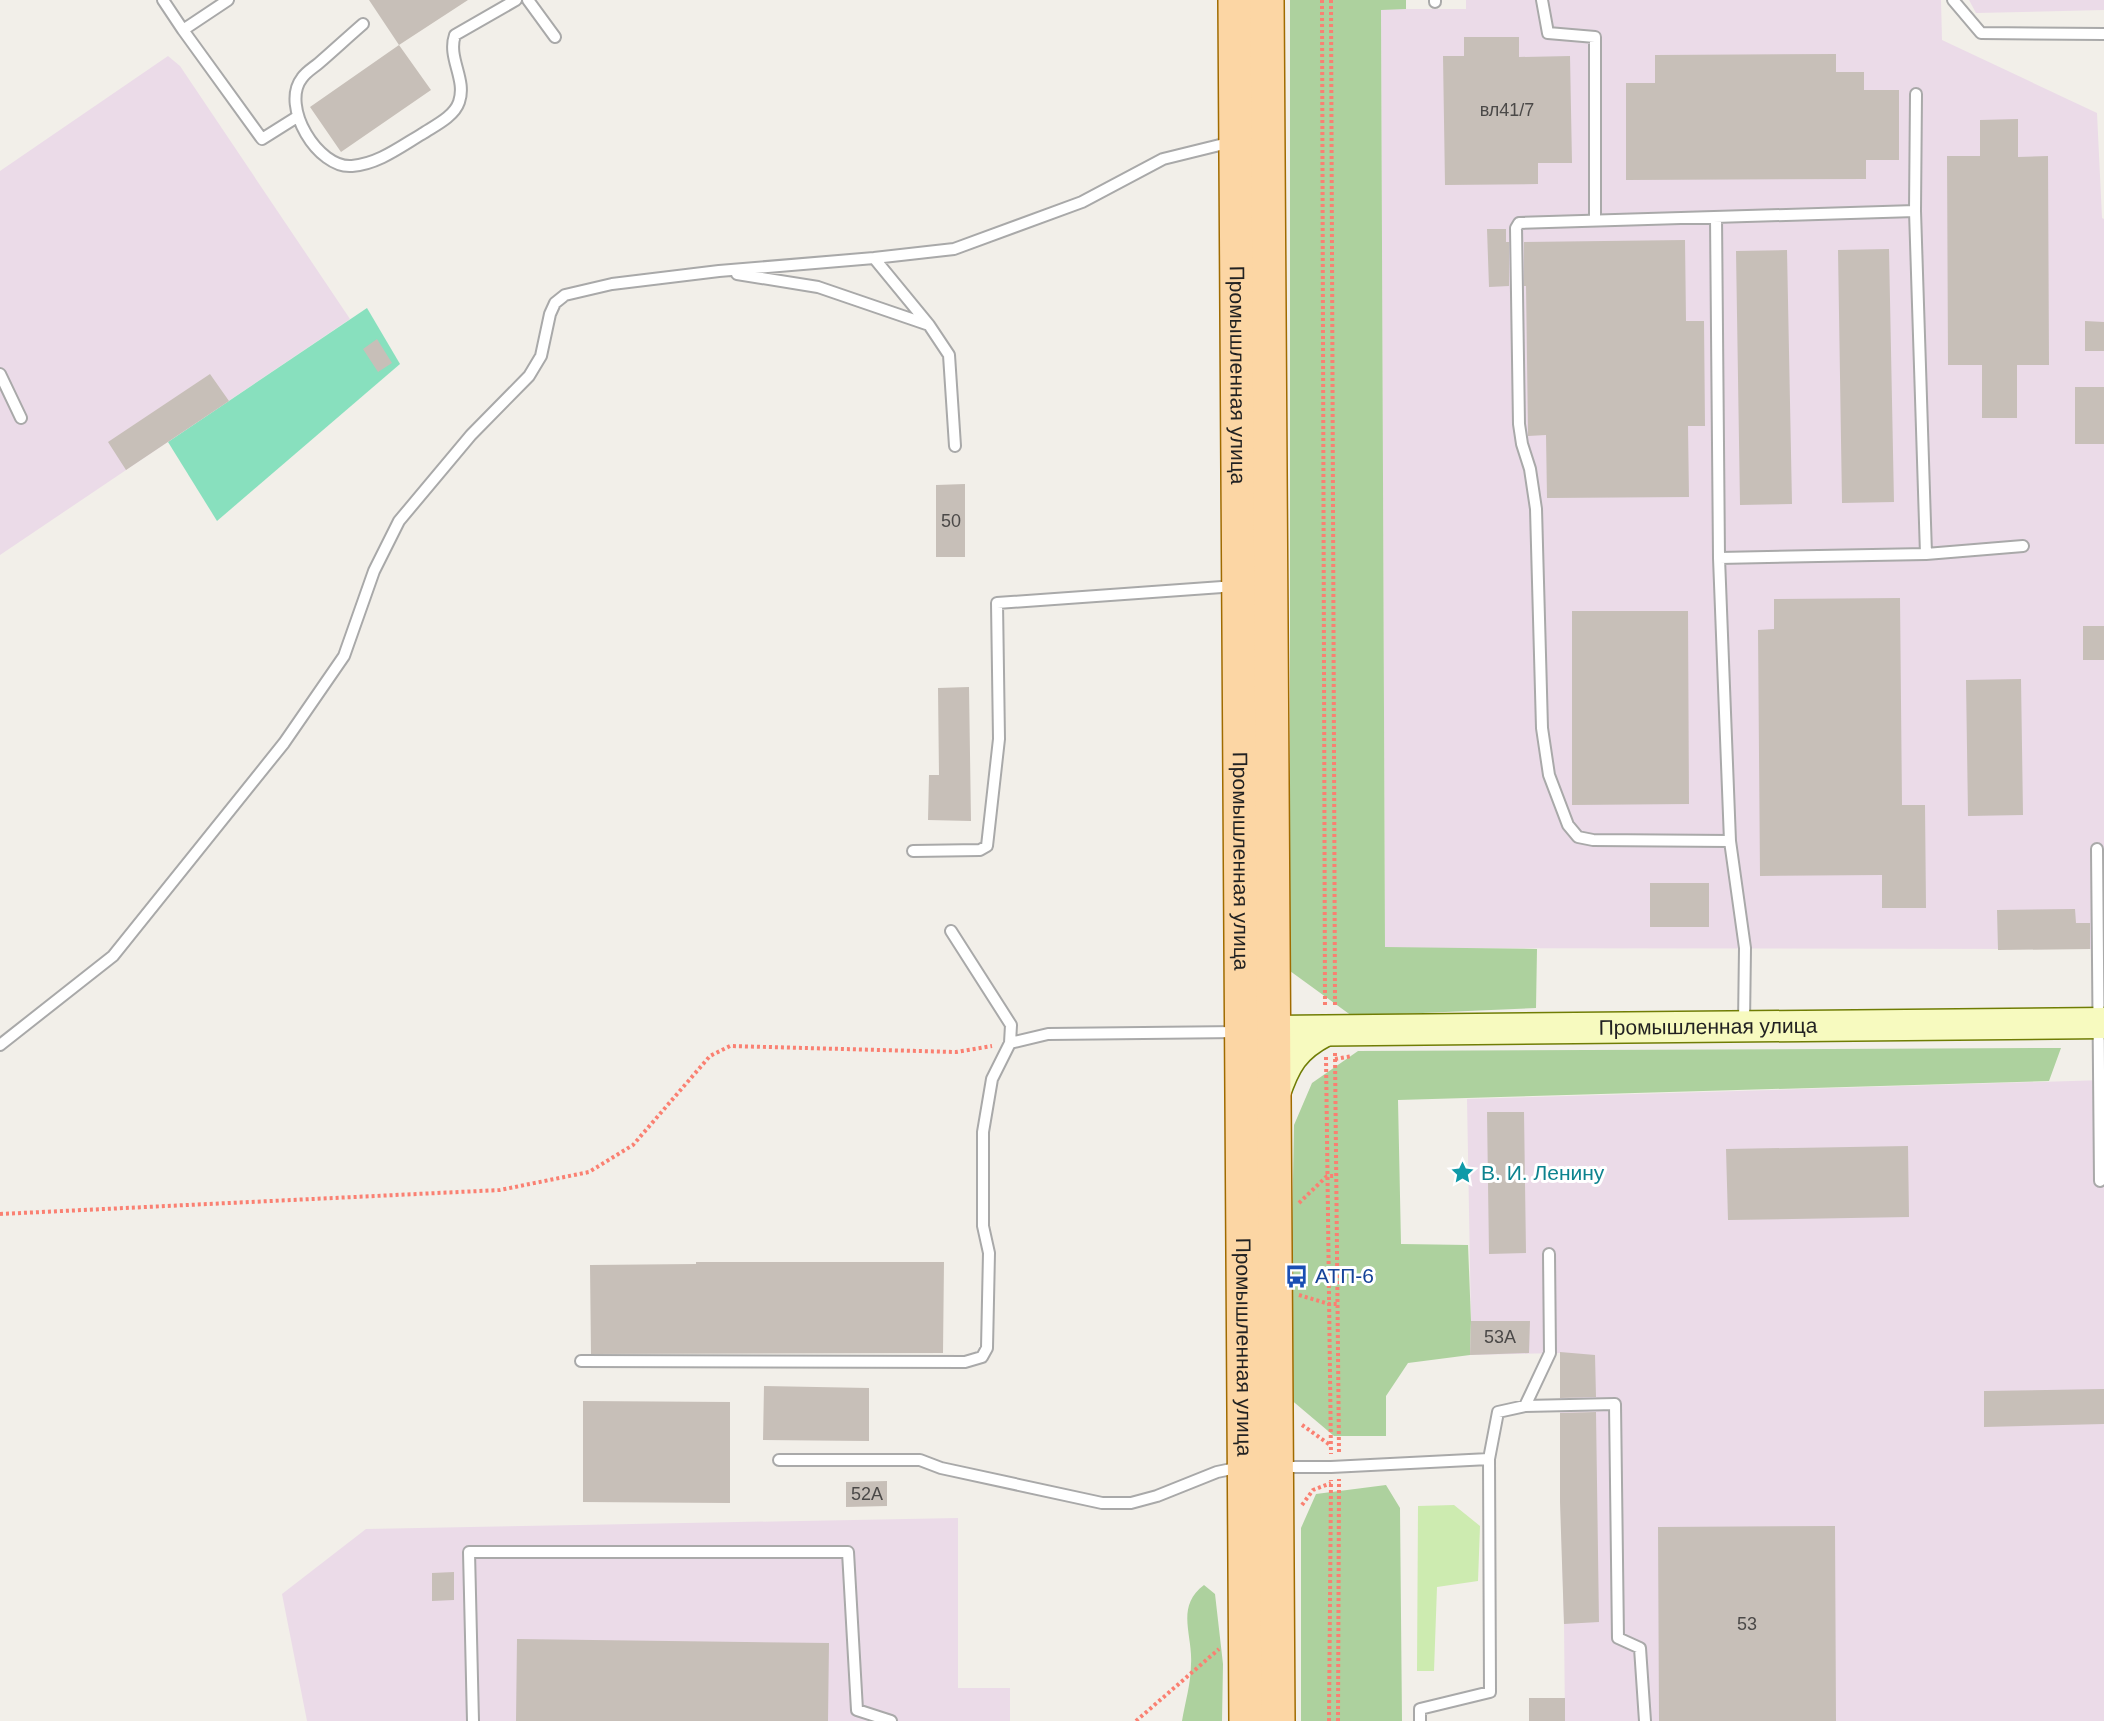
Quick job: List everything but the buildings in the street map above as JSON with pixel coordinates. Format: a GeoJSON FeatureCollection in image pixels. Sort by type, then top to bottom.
{"type":"FeatureCollection","features":[{"type":"Feature","properties":{"kind":"main road","name":"Промышленная улица"},"geometry":{"type":"LineString","coordinates":[[1235,0],[1236,141],[1255,585]]}},
{"type":"Feature","properties":{"kind":"main road","name":"Промышленная улица"},"geometry":{"type":"LineString","coordinates":[[1267,0],[1255,585],[1261,1467],[1278,1721]]}},
{"type":"Feature","properties":{"kind":"main road","name":"Промышленная улица"},"geometry":{"type":"LineString","coordinates":[[1246,1721],[1261,1467],[1274,1096],[1258,1032]]}},
{"type":"Feature","properties":{"kind":"street","name":"Промышленная улица"},"geometry":{"type":"LineString","coordinates":[[1258,1032],[2102,1023]]}},
{"type":"Feature","properties":{"kind":"street"},"geometry":{"type":"LineString","coordinates":[[1274,1096],[1282,1072],[1295,1052],[1308,1040],[1330,1031]]}},
{"type":"Feature","properties":{"kind":"lane"},"geometry":{"type":"LineString","coordinates":[[163,0],[262,139],[297,117]]}},
{"type":"Feature","properties":{"kind":"lane"},"geometry":{"type":"LineString","coordinates":[[183,30],[228,0]]}},
{"type":"Feature","properties":{"kind":"lane"},"geometry":{"type":"LineString","coordinates":[[363,24],[301,79],[295,96],[297,117],[314,145],[331,160],[350,166],[379,159],[443,121],[459,104],[462,88],[452,45],[455,35],[516,0]]}},
{"type":"Feature","properties":{"kind":"lane"},"geometry":{"type":"LineString","coordinates":[[528,0],[555,37]]}},
{"type":"Feature","properties":{"kind":"lane"},"geometry":{"type":"LineString","coordinates":[[1542,0],[1548,33],[1595,37],[1595,221]]}},
{"type":"Feature","properties":{"kind":"lane"},"geometry":{"type":"LineString","coordinates":[[1953,0],[1981,33],[2104,34]]}},
{"type":"Feature","properties":{"kind":"lane"},"geometry":{"type":"LineString","coordinates":[[1916,94],[1916,211],[1926,554]]}},
{"type":"Feature","properties":{"kind":"lane"},"geometry":{"type":"LineString","coordinates":[[0,1045],[113,956],[284,743],[344,656],[374,571],[399,521],[471,435],[530,376],[541,356],[550,314],[555,303],[565,295],[612,284],[719,271],[954,249],[1082,202],[1163,159],[1236,141]]}},
{"type":"Feature","properties":{"kind":"lane"},"geometry":{"type":"LineString","coordinates":[[1730,841],[1593,840],[1578,837],[1569,825],[1549,775],[1542,728],[1536,509],[1530,469],[1522,444],[1519,424],[1515,228],[1520,223],[1916,211]]}},
{"type":"Feature","properties":{"kind":"lane"},"geometry":{"type":"LineString","coordinates":[[1716,217],[1719,558],[1730,841],[1745,948],[1744,1027]]}},
{"type":"Feature","properties":{"kind":"lane"},"geometry":{"type":"LineString","coordinates":[[874,258],[929,325],[949,355],[955,447]]}},
{"type":"Feature","properties":{"kind":"lane"},"geometry":{"type":"LineString","coordinates":[[719,271],[818,287],[929,325]]}},
{"type":"Feature","properties":{"kind":"lane"},"geometry":{"type":"LineString","coordinates":[[0,374],[21,418]]}},
{"type":"Feature","properties":{"kind":"lane"},"geometry":{"type":"LineString","coordinates":[[1719,558],[1926,554],[2023,546]]}},
{"type":"Feature","properties":{"kind":"lane"},"geometry":{"type":"LineString","coordinates":[[913,851],[980,850],[987,846],[999,739],[997,603],[1255,585]]}},
{"type":"Feature","properties":{"kind":"lane"},"geometry":{"type":"LineString","coordinates":[[2097,849],[2102,1023],[2100,1181]]}},
{"type":"Feature","properties":{"kind":"lane"},"geometry":{"type":"LineString","coordinates":[[581,1361],[965,1362],[982,1357],[987,1348],[989,1252],[983,1226],[983,1132],[993,1079],[1010,1043],[1011,1025],[951,931]]}},
{"type":"Feature","properties":{"kind":"lane"},"geometry":{"type":"LineString","coordinates":[[1010,1043],[1048,1034],[1258,1032]]}},
{"type":"Feature","properties":{"kind":"lane"},"geometry":{"type":"LineString","coordinates":[[1525,1406],[1550,1353],[1550,1254]]}},
{"type":"Feature","properties":{"kind":"lane"},"geometry":{"type":"LineString","coordinates":[[1420,1721],[1420,1709],[1490,1692],[1489,1460],[1498,1412],[1525,1406],[1615,1404],[1618,1638],[1640,1648],[1645,1721]]}},
{"type":"Feature","properties":{"kind":"lane"},"geometry":{"type":"LineString","coordinates":[[779,1460],[920,1460],[941,1468],[1102,1503],[1131,1503],[1157,1496],[1217,1472],[1261,1467],[1335,1467],[1489,1460]]}},
{"type":"Feature","properties":{"kind":"lane"},"geometry":{"type":"LineString","coordinates":[[473,1721],[469,1552],[848,1552],[857,1710],[891,1721]]}},
{"type":"Feature","properties":{"kind":"path"},"geometry":{"type":"LineString","coordinates":[[1322,0],[1330,1031],[1336,1176],[1335,1467],[1338,1721]]}},
{"type":"Feature","properties":{"kind":"path"},"geometry":{"type":"LineString","coordinates":[[1329,1721],[1331,1483],[1335,1467],[1327,1176],[1330,1031],[1331,0]]}},
{"type":"Feature","properties":{"kind":"path"},"geometry":{"type":"LineString","coordinates":[[0,1214],[500,1191],[589,1172],[633,1145],[710,1056],[730,1046],[956,1052],[1010,1043]]}},
{"type":"Feature","properties":{"kind":"path"},"geometry":{"type":"LineString","coordinates":[[1327,1176],[1336,1176]]}},
{"type":"Feature","properties":{"kind":"path"},"geometry":{"type":"LineString","coordinates":[[1290,1292],[1329,1304],[1337,1304]]}},
{"type":"Feature","properties":{"kind":"path"},"geometry":{"type":"LineString","coordinates":[[1300,1508],[1313,1490],[1331,1483]]}},
{"type":"Feature","properties":{"kind":"path"},"geometry":{"type":"LineString","coordinates":[[1136,1721],[1224,1645]]}},
{"type":"Feature","properties":{"kind":"shaded area"},"geometry":{"type":"Polygon","coordinates":[[[1466,0],[1941,0],[1942,40],[2097,113],[2102,218],[2104,219],[2104,949],[1385,948],[1381,9],[1466,9],[1466,0]]]}},
{"type":"Feature","properties":{"kind":"shaded area"},"geometry":{"type":"Polygon","coordinates":[[[1969,0],[2104,0],[2104,10],[1976,13],[1969,0]]]}},
{"type":"Feature","properties":{"kind":"shaded area"},"geometry":{"type":"Polygon","coordinates":[[[168,56],[180,66],[350,319],[0,555],[0,171],[168,56]]]}},
{"type":"Feature","properties":{"kind":"shaded area"},"geometry":{"type":"Polygon","coordinates":[[[2104,1080],[2104,1721],[1565,1721],[1560,1353],[1470,1355],[1467,1099],[2104,1080]]]}},
{"type":"Feature","properties":{"kind":"shaded area"},"geometry":{"type":"Polygon","coordinates":[[[958,1518],[958,1688],[1010,1688],[1010,1721],[307,1721],[282,1594],[366,1529],[958,1518]]]}},
{"type":"Feature","properties":{"kind":"green space"},"geometry":{"type":"Polygon","coordinates":[[[1290,0],[1406,0],[1406,9],[1381,10],[1385,947],[1537,949],[1536,1008],[1352,1016],[1290,971],[1290,0]]]}},
{"type":"Feature","properties":{"kind":"green space"},"geometry":{"type":"Polygon","coordinates":[[[367,308],[400,364],[217,521],[168,442],[367,308]]]}},
{"type":"Feature","properties":{"kind":"green space"},"geometry":{"type":"Polygon","coordinates":[[[2061,1048],[2049,1081],[1398,1100],[1401,1244],[1468,1245],[1470,1355],[1408,1363],[1386,1396],[1386,1436],[1334,1436],[1289,1398],[1294,1125],[1312,1083],[1358,1051],[2061,1048]]]}},
{"type":"Feature","properties":{"kind":"green space"},"geometry":{"type":"Polygon","coordinates":[[[1386,1485],[1400,1508],[1402,1721],[1301,1721],[1301,1528],[1316,1494],[1386,1485]]]}},
{"type":"Feature","properties":{"kind":"green space"},"geometry":{"type":"Polygon","coordinates":[[[1454,1505],[1480,1526],[1478,1581],[1437,1587],[1434,1671],[1417,1671],[1418,1506],[1454,1505]]]}},
{"type":"Feature","properties":{"kind":"green space"},"geometry":{"type":"Polygon","coordinates":[[[1204,1585],[1215,1594],[1223,1664],[1222,1721],[1182,1721],[1191,1671],[1188,1612],[1195,1594],[1204,1585]]]}},
{"type":"Feature","properties":{"kind":"place","name":"В. И. Ленину"},"geometry":{"type":"Point","coordinates":[1463,1173]}},
{"type":"Feature","properties":{"kind":"place","name":"АТП-6"},"geometry":{"type":"Point","coordinates":[1297,1276]}}]}
